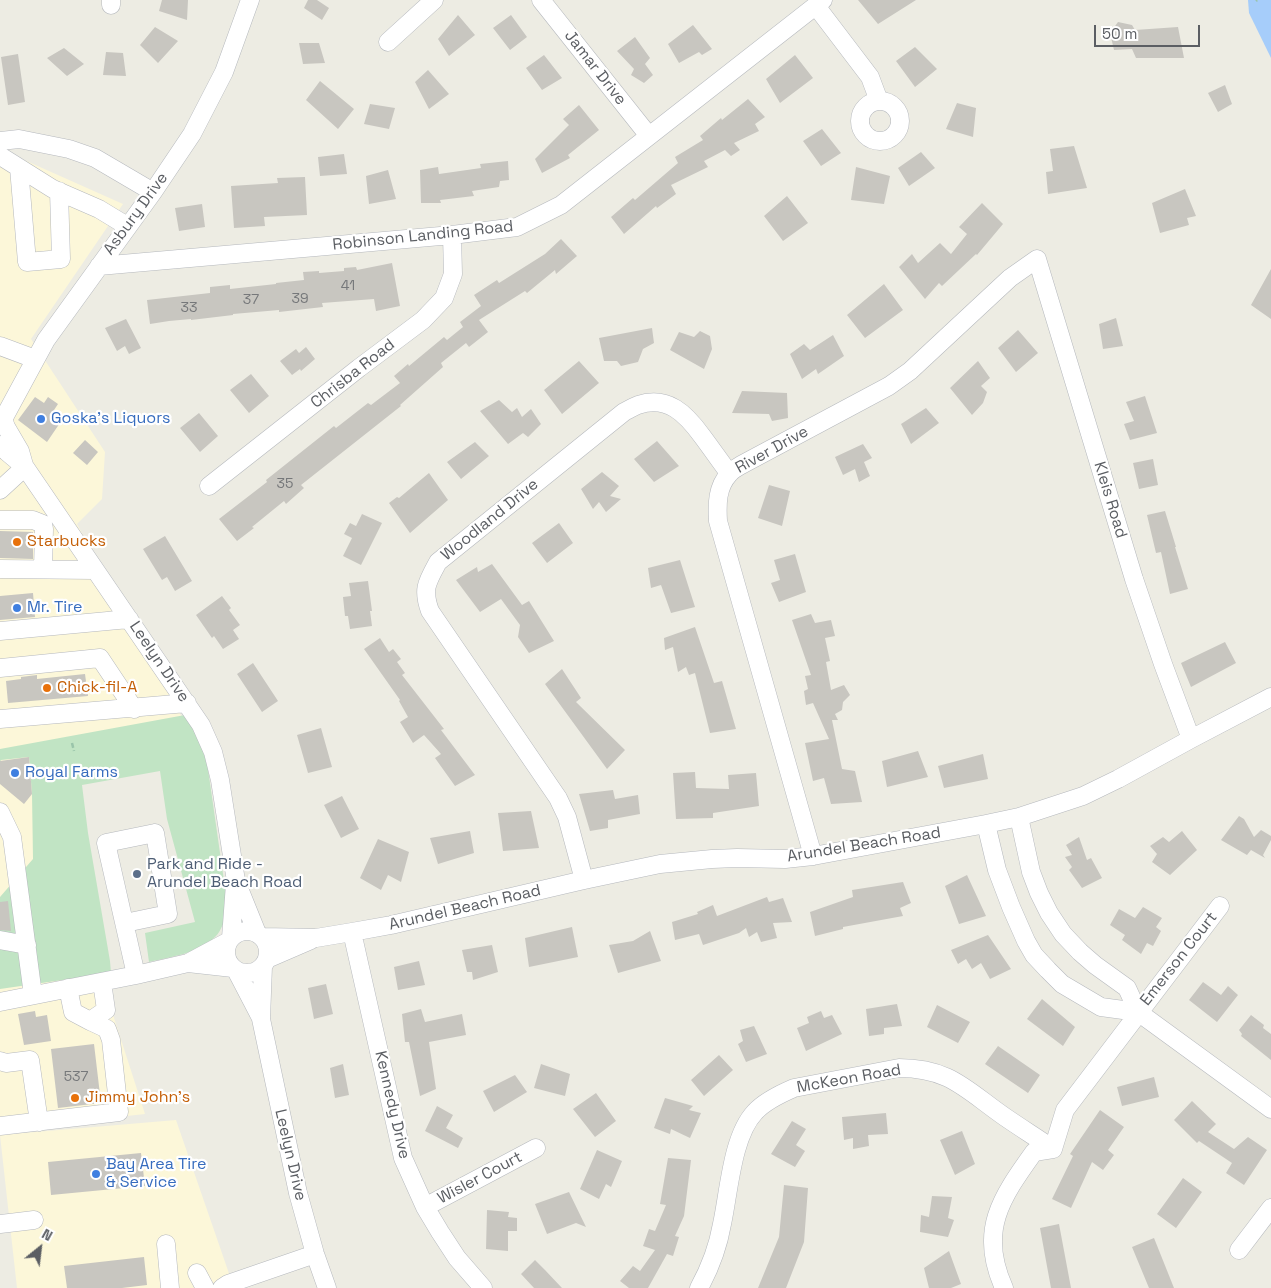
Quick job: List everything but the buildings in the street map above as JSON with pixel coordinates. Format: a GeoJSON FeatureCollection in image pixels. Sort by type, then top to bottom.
{"type":"FeatureCollection","features":[{"type":"Feature","properties":{"kind":"street","name":"Asbury Drive"},"geometry":{"type":"LineString","coordinates":[[1,420],[46,340],[153,192],[192,134],[224,72],[250,0]]}},
{"type":"Feature","properties":{"kind":"street"},"geometry":{"type":"LineString","coordinates":[[388,42],[434,0]]}},
{"type":"Feature","properties":{"kind":"street","name":"Jamar Drive"},"geometry":{"type":"LineString","coordinates":[[541,0],[649,136]]}},
{"type":"Feature","properties":{"kind":"street"},"geometry":{"type":"LineString","coordinates":[[819,3],[870,77],[879,101]]}},
{"type":"Feature","properties":{"kind":"street","name":"Robinson Landing Road"},"geometry":{"type":"LineString","coordinates":[[99,266],[452,235],[517,227],[561,205],[819,3]]}},
{"type":"Feature","properties":{"kind":"street"},"geometry":{"type":"LineString","coordinates":[[0,141],[19,138],[68,149],[95,158],[153,192]]}},
{"type":"Feature","properties":{"kind":"street"},"geometry":{"type":"LineString","coordinates":[[0,157],[53,189],[99,209],[127,226]]}},
{"type":"Feature","properties":{"kind":"street"},"geometry":{"type":"LineString","coordinates":[[19,168],[27,262],[61,259],[59,191]]}},
{"type":"Feature","properties":{"kind":"street","name":"Chrisba Road"},"geometry":{"type":"LineString","coordinates":[[209,486],[358,368],[423,320],[444,298],[453,274],[452,235]]}},
{"type":"Feature","properties":{"kind":"street","name":"River Drive"},"geometry":{"type":"LineString","coordinates":[[813,856],[718,521],[717,504],[720,488],[729,474],[743,464],[889,386],[910,371],[1010,278],[1037,259]]}},
{"type":"Feature","properties":{"kind":"street","name":"Kleis Road"},"geometry":{"type":"LineString","coordinates":[[1037,259],[1134,579],[1191,739]]}},
{"type":"Feature","properties":{"kind":"street"},"geometry":{"type":"LineString","coordinates":[[0,346],[35,359]]}},
{"type":"Feature","properties":{"kind":"street","name":"Woodland Drive"},"geometry":{"type":"LineString","coordinates":[[584,880],[567,817],[558,798],[430,611],[425,598],[427,587],[438,562],[624,412],[638,405],[661,403],[671,406],[683,414],[692,422],[729,474]]}},
{"type":"Feature","properties":{"kind":"street","name":"Leelyn Drive"},"geometry":{"type":"LineString","coordinates":[[1,420],[20,451],[25,467]]}},
{"type":"Feature","properties":{"kind":"street","name":"Leelyn Drive"},"geometry":{"type":"LineString","coordinates":[[0,445],[25,467],[201,725],[213,752],[220,780],[236,881],[230,939]]}},
{"type":"Feature","properties":{"kind":"street"},"geometry":{"type":"LineString","coordinates":[[0,490],[25,467]]}},
{"type":"Feature","properties":{"kind":"street"},"geometry":{"type":"LineString","coordinates":[[0,520],[33,520],[43,524],[43,569]]}},
{"type":"Feature","properties":{"kind":"street"},"geometry":{"type":"LineString","coordinates":[[0,569],[95,570]]}},
{"type":"Feature","properties":{"kind":"street"},"geometry":{"type":"LineString","coordinates":[[0,631],[129,619]]}},
{"type":"Feature","properties":{"kind":"street"},"geometry":{"type":"LineString","coordinates":[[0,668],[100,658],[134,709]]}},
{"type":"Feature","properties":{"kind":"street","name":"Arundel Beach Road"},"geometry":{"type":"LineString","coordinates":[[260,935],[316,938],[391,925],[644,867],[688,861],[737,858],[786,859],[813,856],[1019,817],[1083,796],[1271,697]]}},
{"type":"Feature","properties":{"kind":"street"},"geometry":{"type":"LineString","coordinates":[[0,720],[187,703]]}},
{"type":"Feature","properties":{"kind":"street"},"geometry":{"type":"LineString","coordinates":[[0,812],[12,837],[33,995]]}},
{"type":"Feature","properties":{"kind":"street"},"geometry":{"type":"LineString","coordinates":[[1019,817],[1031,872],[1049,913],[1063,934],[1080,952],[1095,966],[1127,988],[1138,1012]]}},
{"type":"Feature","properties":{"kind":"street"},"geometry":{"type":"LineString","coordinates":[[986,824],[997,870],[1026,942],[1034,955],[1062,984],[1101,1007],[1138,1012],[1271,1108]]}},
{"type":"Feature","properties":{"kind":"street"},"geometry":{"type":"LineString","coordinates":[[125,923],[168,914],[155,833],[106,844],[136,975]]}},
{"type":"Feature","properties":{"kind":"street","name":"Leelyn Drive"},"geometry":{"type":"LineString","coordinates":[[236,881],[260,935]]}},
{"type":"Feature","properties":{"kind":"street","name":"Emerson Court"},"geometry":{"type":"LineString","coordinates":[[1053,1149],[1065,1110],[1220,906]]}},
{"type":"Feature","properties":{"kind":"street"},"geometry":{"type":"LineString","coordinates":[[0,1002],[188,963],[230,939],[236,933],[243,931],[250,930],[260,935],[268,947],[265,962],[254,972],[247,973],[235,969],[188,963]]}},
{"type":"Feature","properties":{"kind":"street","name":"Kennedy Drive"},"geometry":{"type":"LineString","coordinates":[[352,932],[403,1158],[425,1207],[440,1232],[457,1258],[483,1288]]}},
{"type":"Feature","properties":{"kind":"street","name":"Arundel Beach Road"},"geometry":{"type":"LineString","coordinates":[[265,962],[316,938]]}},
{"type":"Feature","properties":{"kind":"street"},"geometry":{"type":"LineString","coordinates":[[230,939],[226,952],[229,963],[235,969]]}},
{"type":"Feature","properties":{"kind":"street"},"geometry":{"type":"LineString","coordinates":[[0,940],[27,945]]}},
{"type":"Feature","properties":{"kind":"street","name":"Leelyn Drive"},"geometry":{"type":"LineString","coordinates":[[261,1019],[265,962]]}},
{"type":"Feature","properties":{"kind":"street","name":"Leelyn Drive"},"geometry":{"type":"LineString","coordinates":[[235,969],[261,1019],[294,1175],[315,1254],[327,1288]]}},
{"type":"Feature","properties":{"kind":"street"},"geometry":{"type":"LineString","coordinates":[[90,1021],[106,1010],[102,982]]}},
{"type":"Feature","properties":{"kind":"street"},"geometry":{"type":"LineString","coordinates":[[0,1126],[119,1112],[111,1040],[107,1028],[73,1012],[68,988]]}},
{"type":"Feature","properties":{"kind":"street"},"geometry":{"type":"LineString","coordinates":[[0,1061],[6,1063],[30,1060],[39,1122]]}},
{"type":"Feature","properties":{"kind":"street","name":"McKeon Road"},"geometry":{"type":"LineString","coordinates":[[699,1288],[715,1252],[722,1226],[737,1145],[745,1126],[755,1112],[779,1094],[794,1088],[898,1068],[916,1068],[935,1072],[966,1088],[1053,1149]]}},
{"type":"Feature","properties":{"kind":"street","name":"Wisler Court"},"geometry":{"type":"LineString","coordinates":[[425,1207],[536,1148]]}},
{"type":"Feature","properties":{"kind":"street"},"geometry":{"type":"LineString","coordinates":[[1004,1288],[998,1276],[992,1249],[993,1228],[1010,1186],[1034,1152],[1053,1149]]}},
{"type":"Feature","properties":{"kind":"street"},"geometry":{"type":"LineString","coordinates":[[1239,1250],[1271,1208]]}},
{"type":"Feature","properties":{"kind":"street"},"geometry":{"type":"LineString","coordinates":[[0,1224],[34,1220]]}},
{"type":"Feature","properties":{"kind":"street"},"geometry":{"type":"LineString","coordinates":[[166,1244],[170,1288]]}},
{"type":"Feature","properties":{"kind":"street"},"geometry":{"type":"LineString","coordinates":[[222,1288],[228,1284],[315,1254]]}},
{"type":"Feature","properties":{"kind":"path"},"geometry":{"type":"LineString","coordinates":[[72,743],[74,751]]}},
{"type":"Feature","properties":{"kind":"shaded area"},"geometry":{"type":"Polygon","coordinates":[[[0,151],[4,151],[123,204],[31,339],[105,452],[102,499],[77,524],[184,721],[36,748],[106,993],[145,1114],[0,1130],[0,151]]]}},
{"type":"Feature","properties":{"kind":"shaded area"},"geometry":{"type":"Polygon","coordinates":[[[176,1120],[234,1288],[17,1288],[0,1135],[176,1120]]]}},
{"type":"Feature","properties":{"kind":"green space"},"geometry":{"type":"Polygon","coordinates":[[[185,715],[203,734],[228,909],[219,932],[209,942],[193,951],[149,962],[145,933],[195,922],[167,819],[160,771],[82,785],[111,973],[0,989],[0,897],[33,859],[32,794],[29,757],[1,760],[0,762],[0,749],[185,715]]]}},
{"type":"Feature","properties":{"kind":"water"},"geometry":{"type":"Polygon","coordinates":[[[1248,0],[1271,0],[1271,58],[1249,13],[1248,0]]]}},
{"type":"Feature","properties":{"kind":"place","name":"Goska's Liquors"},"geometry":{"type":"Point","coordinates":[41,419]}},
{"type":"Feature","properties":{"kind":"place","name":"Starbucks"},"geometry":{"type":"Point","coordinates":[17,542]}},
{"type":"Feature","properties":{"kind":"place","name":"Mr. Tire"},"geometry":{"type":"Point","coordinates":[17,608]}},
{"type":"Feature","properties":{"kind":"place","name":"Chick-fil-A"},"geometry":{"type":"Point","coordinates":[47,688]}},
{"type":"Feature","properties":{"kind":"place","name":"Royal Farms"},"geometry":{"type":"Point","coordinates":[15,773]}},
{"type":"Feature","properties":{"kind":"place","name":"Park and Ride - Arundel Beach Road"},"geometry":{"type":"Point","coordinates":[137,874]}},
{"type":"Feature","properties":{"kind":"place","name":"Jimmy John's"},"geometry":{"type":"Point","coordinates":[75,1098]}},
{"type":"Feature","properties":{"kind":"place","name":"Bay Area Tire & Service"},"geometry":{"type":"Point","coordinates":[96,1174]}}]}
